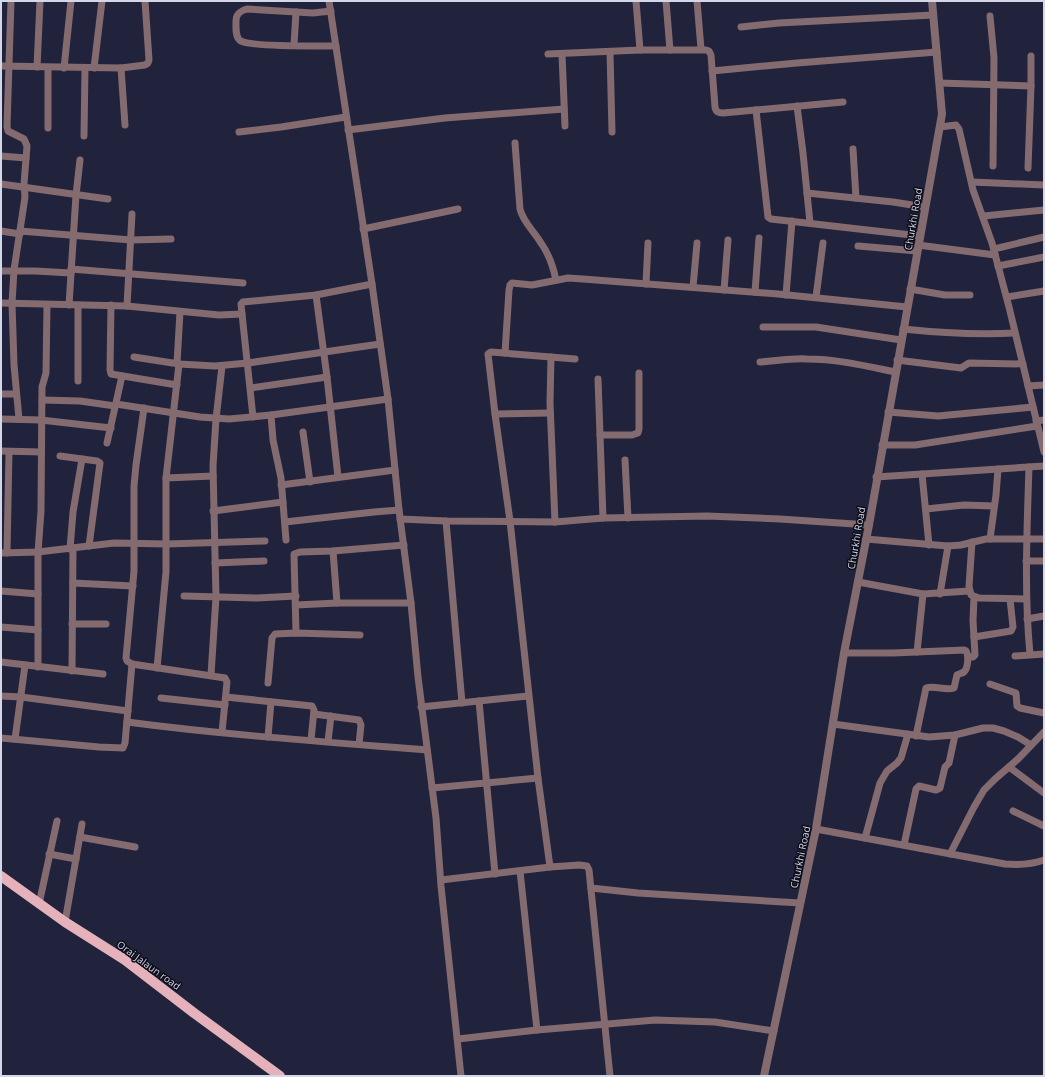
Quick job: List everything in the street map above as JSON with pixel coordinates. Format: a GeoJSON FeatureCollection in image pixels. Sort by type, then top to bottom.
{"type":"FeatureCollection","features":[{"type":"Feature","properties":{"kind":"main road","name":"Orai Jalaun road"},"geometry":{"type":"LineString","coordinates":[[1,876],[65,922],[125,960],[194,1014],[280,1076]]}},
{"type":"Feature","properties":{"kind":"street"},"geometry":{"type":"LineString","coordinates":[[11,1],[4,66],[6,127],[10,133],[24,139],[26,142],[24,197],[14,270],[12,304],[14,365],[19,419]]}},
{"type":"Feature","properties":{"kind":"street"},"geometry":{"type":"LineString","coordinates":[[37,67],[40,1]]}},
{"type":"Feature","properties":{"kind":"street"},"geometry":{"type":"LineString","coordinates":[[64,68],[71,1]]}},
{"type":"Feature","properties":{"kind":"street"},"geometry":{"type":"LineString","coordinates":[[94,68],[102,1]]}},
{"type":"Feature","properties":{"kind":"street"},"geometry":{"type":"LineString","coordinates":[[4,66],[48,68],[121,68],[141,66],[148,63],[145,1]]}},
{"type":"Feature","properties":{"kind":"street"},"geometry":{"type":"LineString","coordinates":[[329,1],[388,399],[400,519],[432,788],[461,1076]]}},
{"type":"Feature","properties":{"kind":"street"},"geometry":{"type":"LineString","coordinates":[[636,1],[640,50]]}},
{"type":"Feature","properties":{"kind":"street"},"geometry":{"type":"LineString","coordinates":[[666,1],[670,50]]}},
{"type":"Feature","properties":{"kind":"street"},"geometry":{"type":"LineString","coordinates":[[698,1],[701,49]]}},
{"type":"Feature","properties":{"kind":"street","name":"Churkhi Road"},"geometry":{"type":"LineString","coordinates":[[764,1076],[816,829],[844,653],[940,127],[942,114],[932,1]]}},
{"type":"Feature","properties":{"kind":"street"},"geometry":{"type":"LineString","coordinates":[[330,11],[313,13],[247,9],[241,10],[237,15],[236,21],[237,36],[243,43],[261,45],[336,46]]}},
{"type":"Feature","properties":{"kind":"street"},"geometry":{"type":"LineString","coordinates":[[294,45],[296,12]]}},
{"type":"Feature","properties":{"kind":"street"},"geometry":{"type":"LineString","coordinates":[[741,27],[933,15]]}},
{"type":"Feature","properties":{"kind":"street"},"geometry":{"type":"LineString","coordinates":[[990,16],[993,44],[994,84],[993,166]]}},
{"type":"Feature","properties":{"kind":"street"},"geometry":{"type":"LineString","coordinates":[[548,54],[640,50],[701,49],[709,51],[711,55],[716,110],[718,113],[843,102]]}},
{"type":"Feature","properties":{"kind":"street"},"geometry":{"type":"LineString","coordinates":[[610,52],[612,132]]}},
{"type":"Feature","properties":{"kind":"street"},"geometry":{"type":"LineString","coordinates":[[712,71],[936,52]]}},
{"type":"Feature","properties":{"kind":"street"},"geometry":{"type":"LineString","coordinates":[[562,54],[565,126]]}},
{"type":"Feature","properties":{"kind":"street"},"geometry":{"type":"LineString","coordinates":[[1028,168],[1031,86],[1030,56]]}},
{"type":"Feature","properties":{"kind":"street"},"geometry":{"type":"LineString","coordinates":[[48,68],[48,128]]}},
{"type":"Feature","properties":{"kind":"street"},"geometry":{"type":"LineString","coordinates":[[84,136],[85,68]]}},
{"type":"Feature","properties":{"kind":"street"},"geometry":{"type":"LineString","coordinates":[[121,68],[125,125]]}},
{"type":"Feature","properties":{"kind":"street"},"geometry":{"type":"LineString","coordinates":[[940,84],[1031,86]]}},
{"type":"Feature","properties":{"kind":"street"},"geometry":{"type":"LineString","coordinates":[[797,106],[808,193],[810,223]]}},
{"type":"Feature","properties":{"kind":"street"},"geometry":{"type":"LineString","coordinates":[[348,130],[445,118],[564,109]]}},
{"type":"Feature","properties":{"kind":"street"},"geometry":{"type":"LineString","coordinates":[[756,110],[768,218],[920,236]]}},
{"type":"Feature","properties":{"kind":"street"},"geometry":{"type":"LineString","coordinates":[[239,132],[346,117]]}},
{"type":"Feature","properties":{"kind":"street"},"geometry":{"type":"LineString","coordinates":[[940,127],[956,125],[959,129],[975,195],[984,216],[1007,297],[1044,450]]}},
{"type":"Feature","properties":{"kind":"street"},"geometry":{"type":"LineString","coordinates":[[515,143],[520,209],[522,216],[541,242],[550,258],[556,280]]}},
{"type":"Feature","properties":{"kind":"street"},"geometry":{"type":"LineString","coordinates":[[853,149],[856,198]]}},
{"type":"Feature","properties":{"kind":"street"},"geometry":{"type":"LineString","coordinates":[[1,156],[26,158]]}},
{"type":"Feature","properties":{"kind":"street"},"geometry":{"type":"LineString","coordinates":[[69,305],[76,195],[80,160]]}},
{"type":"Feature","properties":{"kind":"street"},"geometry":{"type":"LineString","coordinates":[[972,182],[1044,185]]}},
{"type":"Feature","properties":{"kind":"street"},"geometry":{"type":"LineString","coordinates":[[1,184],[108,199]]}},
{"type":"Feature","properties":{"kind":"street"},"geometry":{"type":"LineString","coordinates":[[808,193],[926,206]]}},
{"type":"Feature","properties":{"kind":"street"},"geometry":{"type":"LineString","coordinates":[[364,230],[458,209]]}},
{"type":"Feature","properties":{"kind":"street"},"geometry":{"type":"LineString","coordinates":[[984,216],[1044,210]]}},
{"type":"Feature","properties":{"kind":"street"},"geometry":{"type":"LineString","coordinates":[[128,306],[132,214]]}},
{"type":"Feature","properties":{"kind":"street"},"geometry":{"type":"LineString","coordinates":[[786,295],[792,221]]}},
{"type":"Feature","properties":{"kind":"street"},"geometry":{"type":"LineString","coordinates":[[1,231],[131,240],[171,239]]}},
{"type":"Feature","properties":{"kind":"street"},"geometry":{"type":"LineString","coordinates":[[755,292],[759,238]]}},
{"type":"Feature","properties":{"kind":"street"},"geometry":{"type":"LineString","coordinates":[[858,246],[994,252],[1044,238]]}},
{"type":"Feature","properties":{"kind":"street"},"geometry":{"type":"LineString","coordinates":[[724,290],[728,240]]}},
{"type":"Feature","properties":{"kind":"street"},"geometry":{"type":"LineString","coordinates":[[646,284],[648,243]]}},
{"type":"Feature","properties":{"kind":"street"},"geometry":{"type":"LineString","coordinates":[[693,287],[697,243]]}},
{"type":"Feature","properties":{"kind":"street"},"geometry":{"type":"LineString","coordinates":[[816,297],[823,243]]}},
{"type":"Feature","properties":{"kind":"street"},"geometry":{"type":"LineString","coordinates":[[998,266],[1044,257]]}},
{"type":"Feature","properties":{"kind":"street"},"geometry":{"type":"LineString","coordinates":[[1,271],[71,271],[243,283]]}},
{"type":"Feature","properties":{"kind":"street"},"geometry":{"type":"LineString","coordinates":[[505,353],[510,285],[512,283],[532,284],[568,278],[816,297],[907,307]]}},
{"type":"Feature","properties":{"kind":"street"},"geometry":{"type":"LineString","coordinates":[[253,417],[242,302],[316,295],[372,284]]}},
{"type":"Feature","properties":{"kind":"street"},"geometry":{"type":"LineString","coordinates":[[910,289],[945,295],[970,294]]}},
{"type":"Feature","properties":{"kind":"street"},"geometry":{"type":"LineString","coordinates":[[1007,297],[1044,291]]}},
{"type":"Feature","properties":{"kind":"street"},"geometry":{"type":"LineString","coordinates":[[316,295],[331,408],[338,478]]}},
{"type":"Feature","properties":{"kind":"street"},"geometry":{"type":"LineString","coordinates":[[1,303],[111,305],[219,315],[242,314]]}},
{"type":"Feature","properties":{"kind":"street"},"geometry":{"type":"LineString","coordinates":[[38,667],[38,552],[41,511],[42,383],[46,373],[47,305]]}},
{"type":"Feature","properties":{"kind":"street"},"geometry":{"type":"LineString","coordinates":[[78,305],[78,381]]}},
{"type":"Feature","properties":{"kind":"street"},"geometry":{"type":"LineString","coordinates":[[111,305],[110,372],[122,376],[177,385]]}},
{"type":"Feature","properties":{"kind":"street"},"geometry":{"type":"LineString","coordinates":[[156,668],[167,544],[166,478],[177,385],[180,312]]}},
{"type":"Feature","properties":{"kind":"street"},"geometry":{"type":"LineString","coordinates":[[763,327],[816,327],[901,340]]}},
{"type":"Feature","properties":{"kind":"street"},"geometry":{"type":"LineString","coordinates":[[903,329],[940,333],[1015,333]]}},
{"type":"Feature","properties":{"kind":"street"},"geometry":{"type":"LineString","coordinates":[[134,357],[178,364],[222,366],[380,344]]}},
{"type":"Feature","properties":{"kind":"street"},"geometry":{"type":"LineString","coordinates":[[550,867],[528,696],[510,521],[488,354],[490,352],[575,359]]}},
{"type":"Feature","properties":{"kind":"street"},"geometry":{"type":"LineString","coordinates":[[551,357],[550,413],[555,522]]}},
{"type":"Feature","properties":{"kind":"street"},"geometry":{"type":"LineString","coordinates":[[760,362],[794,359],[820,359],[846,362],[895,372]]}},
{"type":"Feature","properties":{"kind":"street"},"geometry":{"type":"LineString","coordinates":[[897,360],[961,368],[969,363],[1023,364]]}},
{"type":"Feature","properties":{"kind":"street"},"geometry":{"type":"LineString","coordinates":[[211,675],[216,597],[213,476],[216,419],[222,366]]}},
{"type":"Feature","properties":{"kind":"street"},"geometry":{"type":"LineString","coordinates":[[600,435],[632,435],[638,432],[639,373]]}},
{"type":"Feature","properties":{"kind":"street"},"geometry":{"type":"LineString","coordinates":[[107,443],[122,376]]}},
{"type":"Feature","properties":{"kind":"street"},"geometry":{"type":"LineString","coordinates":[[250,388],[327,377]]}},
{"type":"Feature","properties":{"kind":"street"},"geometry":{"type":"LineString","coordinates":[[598,379],[603,518]]}},
{"type":"Feature","properties":{"kind":"street"},"geometry":{"type":"LineString","coordinates":[[1028,386],[1044,385]]}},
{"type":"Feature","properties":{"kind":"street"},"geometry":{"type":"LineString","coordinates":[[1,394],[16,394]]}},
{"type":"Feature","properties":{"kind":"street"},"geometry":{"type":"LineString","coordinates":[[42,400],[80,401],[144,408],[216,419],[271,415],[388,399]]}},
{"type":"Feature","properties":{"kind":"street"},"geometry":{"type":"LineString","coordinates":[[888,412],[938,416],[1033,407]]}},
{"type":"Feature","properties":{"kind":"street"},"geometry":{"type":"LineString","coordinates":[[144,408],[136,465],[134,492],[135,544],[133,586],[126,658],[129,664],[225,678],[226,697],[222,732]]}},
{"type":"Feature","properties":{"kind":"street"},"geometry":{"type":"LineString","coordinates":[[495,414],[550,413]]}},
{"type":"Feature","properties":{"kind":"street"},"geometry":{"type":"LineString","coordinates":[[271,415],[273,440],[282,485],[286,540]]}},
{"type":"Feature","properties":{"kind":"street"},"geometry":{"type":"LineString","coordinates":[[1,419],[42,420],[111,428]]}},
{"type":"Feature","properties":{"kind":"street"},"geometry":{"type":"LineString","coordinates":[[882,445],[915,445],[1037,424],[1044,420]]}},
{"type":"Feature","properties":{"kind":"street"},"geometry":{"type":"LineString","coordinates":[[303,432],[310,482]]}},
{"type":"Feature","properties":{"kind":"street"},"geometry":{"type":"LineString","coordinates":[[1,451],[41,452]]}},
{"type":"Feature","properties":{"kind":"street"},"geometry":{"type":"LineString","coordinates":[[9,452],[4,553],[38,552],[114,543],[167,544],[265,541]]}},
{"type":"Feature","properties":{"kind":"street"},"geometry":{"type":"LineString","coordinates":[[60,456],[99,462],[100,466],[89,546]]}},
{"type":"Feature","properties":{"kind":"street"},"geometry":{"type":"LineString","coordinates":[[72,671],[73,583],[71,549],[74,512],[82,459]]}},
{"type":"Feature","properties":{"kind":"street"},"geometry":{"type":"LineString","coordinates":[[625,460],[628,518]]}},
{"type":"Feature","properties":{"kind":"street"},"geometry":{"type":"LineString","coordinates":[[876,477],[1044,466]]}},
{"type":"Feature","properties":{"kind":"street"},"geometry":{"type":"LineString","coordinates":[[1028,467],[1026,599],[1030,654]]}},
{"type":"Feature","properties":{"kind":"street"},"geometry":{"type":"LineString","coordinates":[[990,539],[998,469]]}},
{"type":"Feature","properties":{"kind":"street"},"geometry":{"type":"LineString","coordinates":[[282,485],[395,470]]}},
{"type":"Feature","properties":{"kind":"street"},"geometry":{"type":"LineString","coordinates":[[922,474],[929,545]]}},
{"type":"Feature","properties":{"kind":"street"},"geometry":{"type":"LineString","coordinates":[[166,478],[213,476]]}},
{"type":"Feature","properties":{"kind":"street"},"geometry":{"type":"LineString","coordinates":[[213,511],[283,502]]}},
{"type":"Feature","properties":{"kind":"street"},"geometry":{"type":"LineString","coordinates":[[926,509],[964,505],[994,506]]}},
{"type":"Feature","properties":{"kind":"street"},"geometry":{"type":"LineString","coordinates":[[285,522],[399,510]]}},
{"type":"Feature","properties":{"kind":"street"},"geometry":{"type":"LineString","coordinates":[[400,519],[446,522],[555,522],[603,518],[707,516],[780,518],[868,525]]}},
{"type":"Feature","properties":{"kind":"street"},"geometry":{"type":"LineString","coordinates":[[446,522],[462,703]]}},
{"type":"Feature","properties":{"kind":"street"},"geometry":{"type":"LineString","coordinates":[[866,539],[948,546],[990,539],[1044,539]]}},
{"type":"Feature","properties":{"kind":"street"},"geometry":{"type":"LineString","coordinates":[[968,657],[975,655],[971,594],[972,542]]}},
{"type":"Feature","properties":{"kind":"street"},"geometry":{"type":"LineString","coordinates":[[296,633],[294,554],[300,552],[334,551],[404,545]]}},
{"type":"Feature","properties":{"kind":"street"},"geometry":{"type":"LineString","coordinates":[[940,594],[948,546]]}},
{"type":"Feature","properties":{"kind":"street"},"geometry":{"type":"LineString","coordinates":[[334,551],[337,603]]}},
{"type":"Feature","properties":{"kind":"street"},"geometry":{"type":"LineString","coordinates":[[215,563],[264,561]]}},
{"type":"Feature","properties":{"kind":"street"},"geometry":{"type":"LineString","coordinates":[[1026,561],[1044,561]]}},
{"type":"Feature","properties":{"kind":"street"},"geometry":{"type":"LineString","coordinates":[[858,582],[923,594],[971,594],[979,598],[1010,600],[1026,599]]}},
{"type":"Feature","properties":{"kind":"street"},"geometry":{"type":"LineString","coordinates":[[73,583],[133,586]]}},
{"type":"Feature","properties":{"kind":"street"},"geometry":{"type":"LineString","coordinates":[[1,591],[38,594]]}},
{"type":"Feature","properties":{"kind":"street"},"geometry":{"type":"LineString","coordinates":[[917,652],[923,594]]}},
{"type":"Feature","properties":{"kind":"street"},"geometry":{"type":"LineString","coordinates":[[184,596],[278,598],[296,596]]}},
{"type":"Feature","properties":{"kind":"street"},"geometry":{"type":"LineString","coordinates":[[1010,600],[1013,627]]}},
{"type":"Feature","properties":{"kind":"street"},"geometry":{"type":"LineString","coordinates":[[296,605],[337,603],[411,603]]}},
{"type":"Feature","properties":{"kind":"street"},"geometry":{"type":"LineString","coordinates":[[974,637],[1009,632],[1013,627],[1044,616]]}},
{"type":"Feature","properties":{"kind":"street"},"geometry":{"type":"LineString","coordinates":[[72,624],[106,624]]}},
{"type":"Feature","properties":{"kind":"street"},"geometry":{"type":"LineString","coordinates":[[1,627],[38,630]]}},
{"type":"Feature","properties":{"kind":"street"},"geometry":{"type":"LineString","coordinates":[[268,683],[274,635],[278,633],[296,633],[360,635]]}},
{"type":"Feature","properties":{"kind":"street"},"geometry":{"type":"LineString","coordinates":[[844,653],[876,654],[964,650],[968,654],[965,670],[957,675],[954,688],[926,688],[916,736]]}},
{"type":"Feature","properties":{"kind":"street"},"geometry":{"type":"LineString","coordinates":[[1015,656],[1044,654]]}},
{"type":"Feature","properties":{"kind":"street"},"geometry":{"type":"LineString","coordinates":[[1,662],[102,674]]}},
{"type":"Feature","properties":{"kind":"street"},"geometry":{"type":"LineString","coordinates":[[1,738],[124,748],[126,743],[132,664]]}},
{"type":"Feature","properties":{"kind":"street"},"geometry":{"type":"LineString","coordinates":[[15,739],[25,666]]}},
{"type":"Feature","properties":{"kind":"street"},"geometry":{"type":"LineString","coordinates":[[990,684],[1016,694],[1017,706],[1020,708],[1044,713]]}},
{"type":"Feature","properties":{"kind":"street"},"geometry":{"type":"LineString","coordinates":[[1,696],[21,697],[128,711]]}},
{"type":"Feature","properties":{"kind":"street"},"geometry":{"type":"LineString","coordinates":[[422,707],[528,696]]}},
{"type":"Feature","properties":{"kind":"street"},"geometry":{"type":"LineString","coordinates":[[226,697],[310,705],[314,708],[311,740]]}},
{"type":"Feature","properties":{"kind":"street"},"geometry":{"type":"LineString","coordinates":[[161,698],[225,705]]}},
{"type":"Feature","properties":{"kind":"street"},"geometry":{"type":"LineString","coordinates":[[479,701],[495,874]]}},
{"type":"Feature","properties":{"kind":"street"},"geometry":{"type":"LineString","coordinates":[[268,737],[271,702]]}},
{"type":"Feature","properties":{"kind":"street"},"geometry":{"type":"LineString","coordinates":[[314,714],[359,720],[361,726],[359,744]]}},
{"type":"Feature","properties":{"kind":"street"},"geometry":{"type":"LineString","coordinates":[[328,741],[331,716]]}},
{"type":"Feature","properties":{"kind":"street"},"geometry":{"type":"LineString","coordinates":[[127,722],[268,737],[427,750]]}},
{"type":"Feature","properties":{"kind":"street"},"geometry":{"type":"LineString","coordinates":[[833,724],[929,737],[955,735],[983,728],[993,728],[1018,737],[1031,745]]}},
{"type":"Feature","properties":{"kind":"street"},"geometry":{"type":"LineString","coordinates":[[950,854],[984,790],[995,778],[1009,768],[1044,732]]}},
{"type":"Feature","properties":{"kind":"street"},"geometry":{"type":"LineString","coordinates":[[865,838],[880,782],[887,771],[897,763],[900,758],[908,734]]}},
{"type":"Feature","properties":{"kind":"street"},"geometry":{"type":"LineString","coordinates":[[904,845],[916,788],[920,786],[936,790],[940,788],[945,767],[949,763],[955,735]]}},
{"type":"Feature","properties":{"kind":"street"},"geometry":{"type":"LineString","coordinates":[[1009,768],[1044,793]]}},
{"type":"Feature","properties":{"kind":"street"},"geometry":{"type":"LineString","coordinates":[[432,788],[538,778]]}},
{"type":"Feature","properties":{"kind":"street"},"geometry":{"type":"LineString","coordinates":[[1013,812],[1044,826]]}},
{"type":"Feature","properties":{"kind":"street"},"geometry":{"type":"LineString","coordinates":[[39,904],[57,820]]}},
{"type":"Feature","properties":{"kind":"street"},"geometry":{"type":"LineString","coordinates":[[65,922],[82,824]]}},
{"type":"Feature","properties":{"kind":"street"},"geometry":{"type":"LineString","coordinates":[[816,829],[1005,864],[1033,864],[1044,860]]}},
{"type":"Feature","properties":{"kind":"street"},"geometry":{"type":"LineString","coordinates":[[80,837],[135,847]]}},
{"type":"Feature","properties":{"kind":"street"},"geometry":{"type":"LineString","coordinates":[[49,854],[76,859]]}},
{"type":"Feature","properties":{"kind":"street"},"geometry":{"type":"LineString","coordinates":[[441,880],[550,867],[579,865],[587,866],[589,870],[591,888],[610,1076]]}},
{"type":"Feature","properties":{"kind":"street"},"geometry":{"type":"LineString","coordinates":[[520,871],[537,1030]]}},
{"type":"Feature","properties":{"kind":"street"},"geometry":{"type":"LineString","coordinates":[[591,888],[638,893],[800,903]]}},
{"type":"Feature","properties":{"kind":"street"},"geometry":{"type":"LineString","coordinates":[[458,1039],[537,1030],[655,1020],[715,1022],[774,1031]]}}]}
